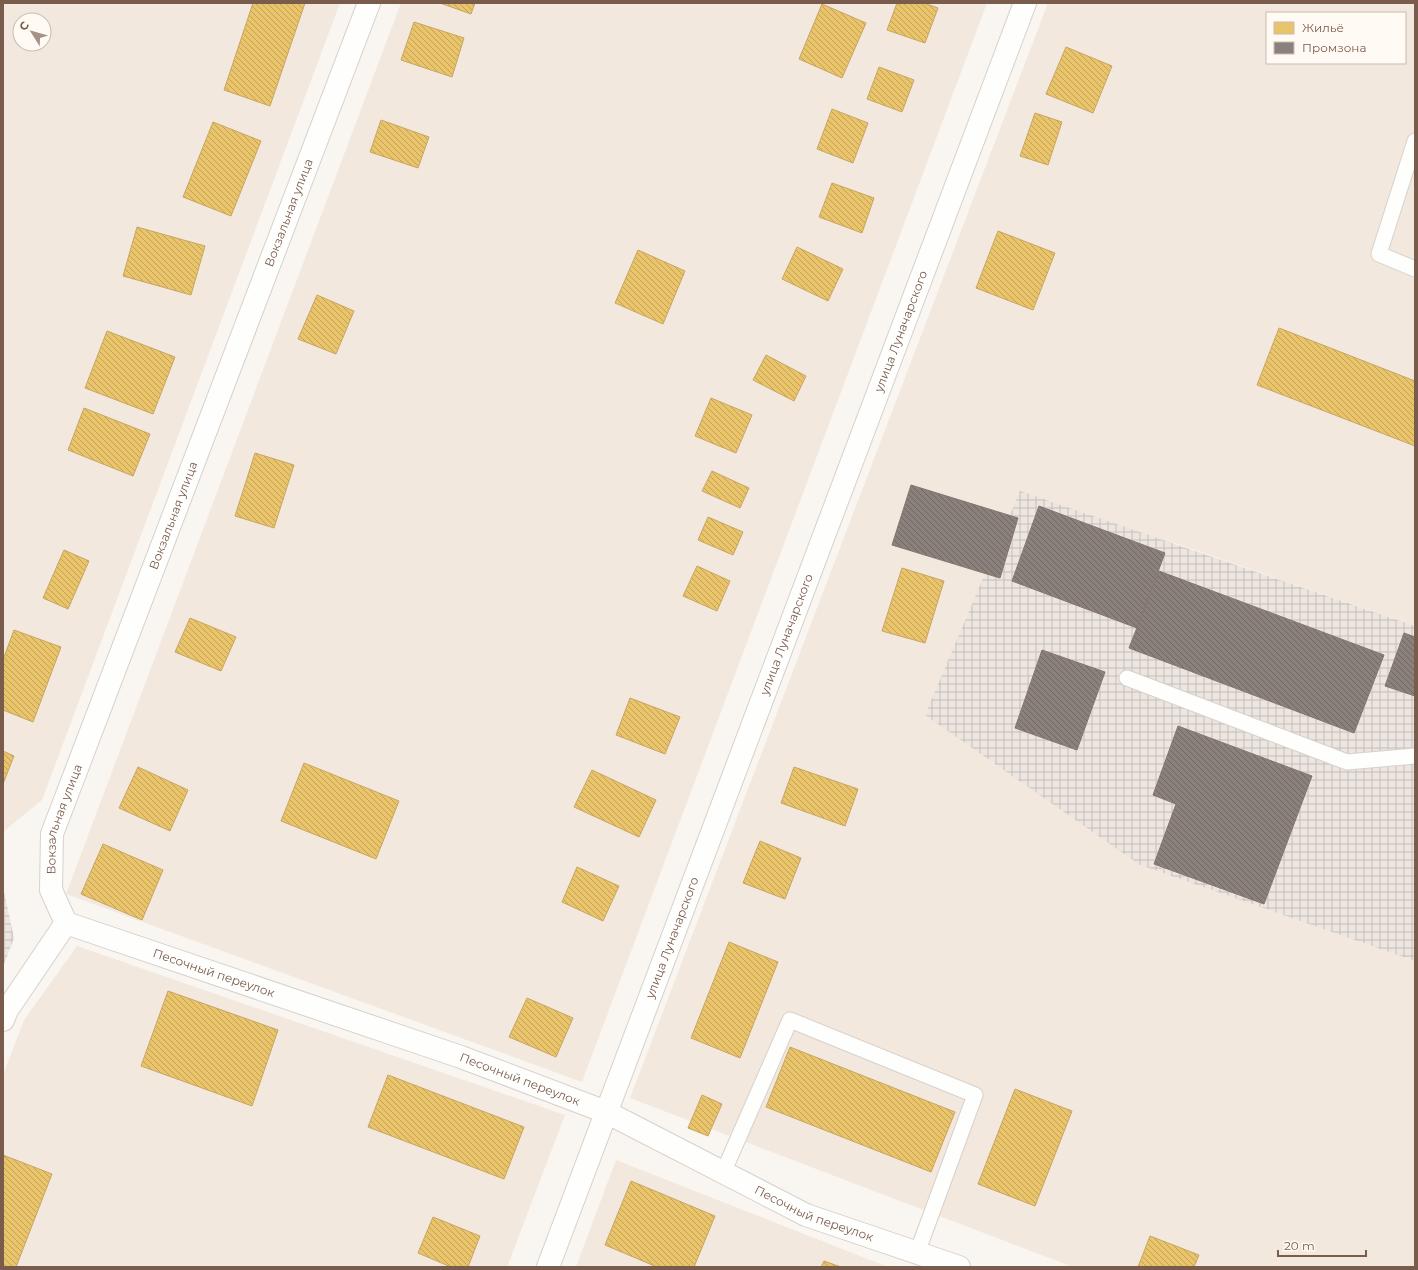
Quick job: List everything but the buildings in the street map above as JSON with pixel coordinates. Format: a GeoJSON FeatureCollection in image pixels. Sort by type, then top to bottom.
{"type":"FeatureCollection","features":[{"type":"Feature","properties":{"kind":"street","name":"Вокзальная улица"},"geometry":{"type":"LineString","coordinates":[[66,923],[50,890],[52,834],[369,3]]}},
{"type":"Feature","properties":{"kind":"street","name":"улица Луначарского"},"geometry":{"type":"LineString","coordinates":[[548,1267],[1025,3]]}},
{"type":"Feature","properties":{"kind":"street"},"geometry":{"type":"LineString","coordinates":[[3,1020],[7,1010],[66,923]]}},
{"type":"Feature","properties":{"kind":"street","name":"Песочный переулок"},"geometry":{"type":"LineString","coordinates":[[66,923],[461,1057],[606,1112],[806,1215],[959,1267]]}},
{"type":"Feature","properties":{"kind":"lane"},"geometry":{"type":"LineString","coordinates":[[1415,141],[1379,254],[1415,269]]}},
{"type":"Feature","properties":{"kind":"lane"},"geometry":{"type":"LineString","coordinates":[[1127,678],[1347,762],[1415,756]]}},
{"type":"Feature","properties":{"kind":"lane"},"geometry":{"type":"LineString","coordinates":[[723,1173],[790,1020],[974,1094],[917,1253]]}},
{"type":"Feature","properties":{"kind":"shaded area"},"geometry":{"type":"Polygon","coordinates":[[[3,3],[340,3],[42,800],[3,832],[3,3]]]}},
{"type":"Feature","properties":{"kind":"shaded area"},"geometry":{"type":"Polygon","coordinates":[[[401,3],[987,3],[582,1082],[66,894],[401,3]]]}},
{"type":"Feature","properties":{"kind":"shaded area"},"geometry":{"type":"Polygon","coordinates":[[[1048,3],[1415,3],[1415,626],[1172,542],[1140,865],[1415,961],[1415,1267],[1073,1267],[630,1098],[1048,3]]]}},
{"type":"Feature","properties":{"kind":"shaded area"},"geometry":{"type":"Polygon","coordinates":[[[1020,491],[1415,626],[1415,961],[1140,865],[925,715],[1020,491]]]}},
{"type":"Feature","properties":{"kind":"shaded area"},"geometry":{"type":"Polygon","coordinates":[[[3,887],[14,938],[3,967],[3,887]]]}},
{"type":"Feature","properties":{"kind":"shaded area"},"geometry":{"type":"Polygon","coordinates":[[[77,946],[565,1115],[507,1267],[3,1267],[3,1075],[24,1020],[77,946]]]}},
{"type":"Feature","properties":{"kind":"shaded area"},"geometry":{"type":"Polygon","coordinates":[[[616,1160],[888,1267],[576,1267],[616,1160]]]}}]}
